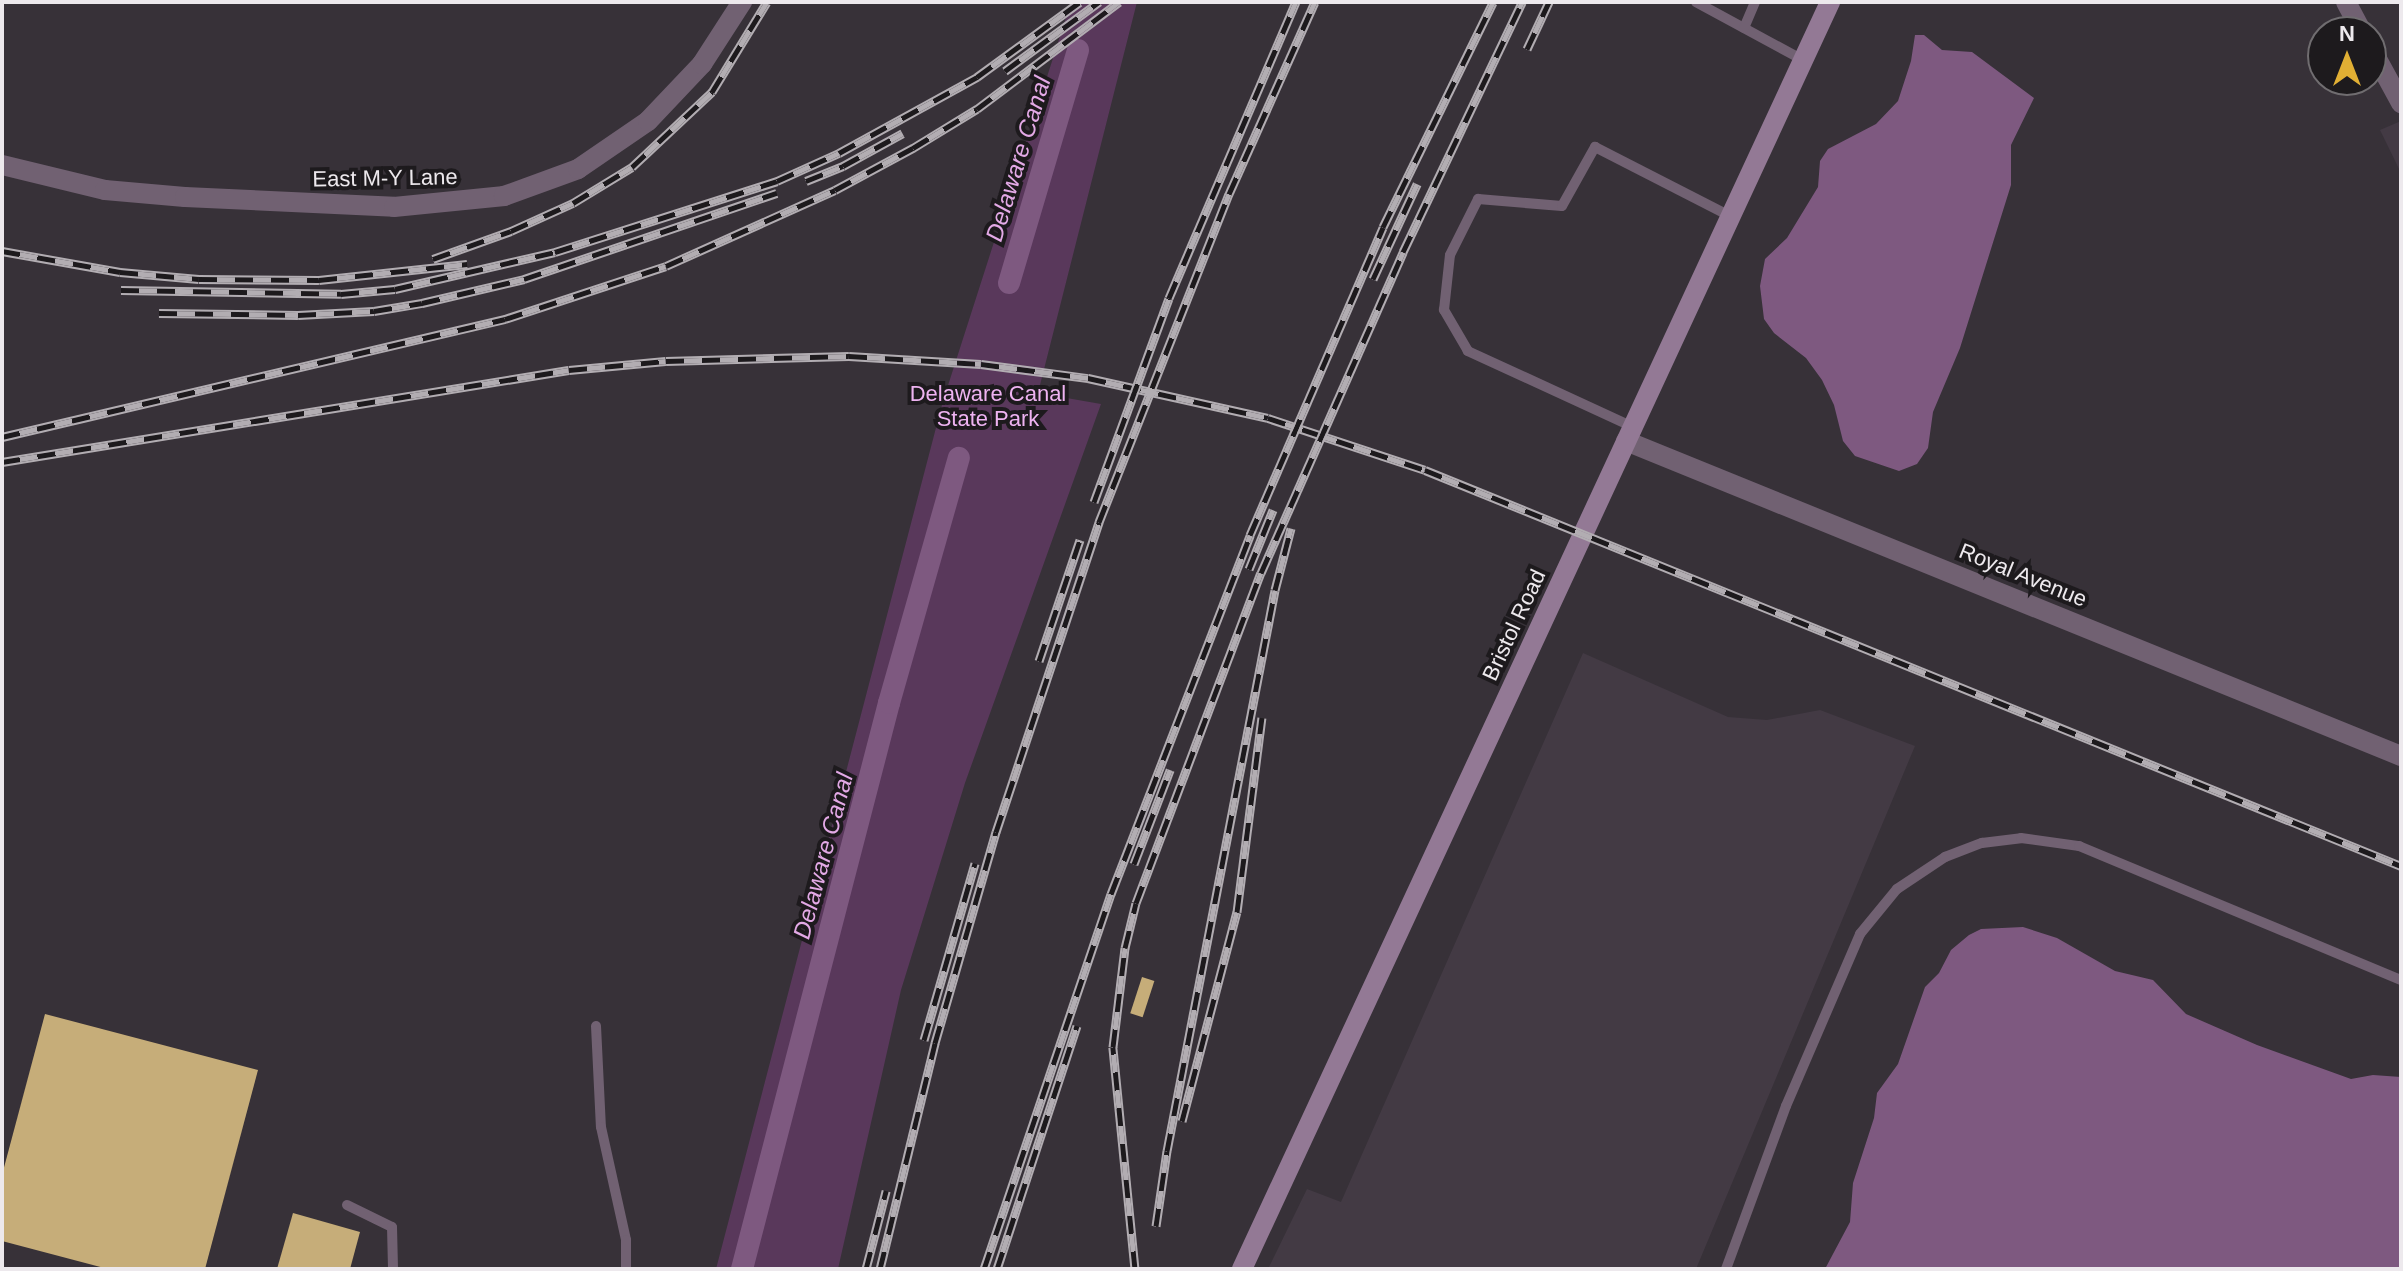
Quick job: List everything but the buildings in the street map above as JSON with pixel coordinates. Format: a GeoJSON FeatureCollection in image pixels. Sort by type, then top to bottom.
{"type":"FeatureCollection","features":[{"type":"Feature","properties":{"kind":"main road","name":"Bristol Road"},"geometry":{"type":"LineString","coordinates":[[1242,1269],[1830,2]]}},
{"type":"Feature","properties":{"kind":"street","name":"East M-Y Lane"},"geometry":{"type":"LineString","coordinates":[[2,165],[105,190],[172,197],[394,207],[504,196],[578,169],[648,121],[702,64],[742,2]]}},
{"type":"Feature","properties":{"kind":"street"},"geometry":{"type":"LineString","coordinates":[[2387,77],[2401,103]]}},
{"type":"Feature","properties":{"kind":"street","name":"Royal Avenue"},"geometry":{"type":"LineString","coordinates":[[1629,434],[2401,756]]}},
{"type":"Feature","properties":{"kind":"lane"},"geometry":{"type":"LineString","coordinates":[[1696,2],[1803,60]]}},
{"type":"Feature","properties":{"kind":"lane"},"geometry":{"type":"LineString","coordinates":[[1744,28],[1755,2]]}},
{"type":"Feature","properties":{"kind":"lane"},"geometry":{"type":"LineString","coordinates":[[1629,434],[1468,351],[1444,310],[1450,255],[1478,199],[1562,206],[1595,147],[1730,216]]}},
{"type":"Feature","properties":{"kind":"lane"},"geometry":{"type":"LineString","coordinates":[[1726,1269],[1780,1120],[1860,934],[1897,889],[1945,857],[1982,843],[2021,838],[2079,846],[2401,980]]}},
{"type":"Feature","properties":{"kind":"lane"},"geometry":{"type":"LineString","coordinates":[[596,1026],[601,1127],[626,1240],[626,1269]]}},
{"type":"Feature","properties":{"kind":"lane"},"geometry":{"type":"LineString","coordinates":[[347,1205],[392,1227],[393,1269]]}},
{"type":"Feature","properties":{"kind":"shaded area"},"geometry":{"type":"Polygon","coordinates":[[[1915,35],[1924,35],[1942,50],[1972,52],[2034,98],[2011,145],[2011,185],[1960,348],[1933,412],[1928,448],[1917,464],[1899,471],[1855,456],[1843,441],[1834,405],[1822,380],[1806,358],[1774,333],[1764,319],[1760,286],[1765,259],[1787,238],[1818,187],[1820,161],[1828,149],[1876,124],[1898,101],[1911,61],[1915,35]]]}},
{"type":"Feature","properties":{"kind":"shaded area"},"geometry":{"type":"Polygon","coordinates":[[[2401,121],[2401,173],[2380,130],[2401,121]]]}},
{"type":"Feature","properties":{"kind":"shaded area"},"geometry":{"type":"Polygon","coordinates":[[[1583,653],[1728,717],[1767,720],[1820,710],[1915,746],[1696,1269],[1268,1269],[1307,1189],[1341,1202],[1583,653]]]}},
{"type":"Feature","properties":{"kind":"shaded area"},"geometry":{"type":"Polygon","coordinates":[[[2023,927],[2057,938],[2115,971],[2153,980],[2186,1014],[2257,1045],[2351,1079],[2373,1075],[2401,1077],[2401,1269],[1825,1269],[1850,1222],[1853,1183],[1874,1118],[1877,1093],[1898,1064],[1925,987],[1939,973],[1951,950],[1969,935],[1981,929],[2023,927]]]}},
{"type":"Feature","properties":{"kind":"green space","name":"Delaware Canal State Park"},"geometry":{"type":"Polygon","coordinates":[[[1071,2],[1137,2],[1038,393],[1101,404],[965,783],[901,990],[838,1269],[716,1269],[943,401],[1071,2]]]}},
{"type":"Feature","properties":{"kind":"waterway","name":"Delaware Canal"},"geometry":{"type":"LineString","coordinates":[[1009,283],[1078,50]]}},
{"type":"Feature","properties":{"kind":"waterway","name":"Delaware Canal"},"geometry":{"type":"LineString","coordinates":[[742,1269],[889,703],[959,458]]}},
{"type":"Feature","properties":{"kind":"railway"},"geometry":{"type":"LineString","coordinates":[[433,259],[511,231],[573,203],[632,167],[712,92],[767,2]]}},
{"type":"Feature","properties":{"kind":"railway"},"geometry":{"type":"LineString","coordinates":[[121,290],[341,294],[395,289],[555,252],[777,181],[839,153],[977,77],[1080,2]]}},
{"type":"Feature","properties":{"kind":"railway"},"geometry":{"type":"LineString","coordinates":[[1005,71],[1099,2]]}},
{"type":"Feature","properties":{"kind":"railway"},"geometry":{"type":"LineString","coordinates":[[2,437],[505,319],[666,266],[835,190],[913,148],[977,109],[1119,2]]}},
{"type":"Feature","properties":{"kind":"railway"},"geometry":{"type":"LineString","coordinates":[[1094,502],[1169,298],[1296,2]]}},
{"type":"Feature","properties":{"kind":"railway"},"geometry":{"type":"LineString","coordinates":[[880,1269],[935,1043],[996,832],[1099,522],[1229,194],[1315,2]]}},
{"type":"Feature","properties":{"kind":"railway"},"geometry":{"type":"LineString","coordinates":[[984,1269],[1111,894],[1250,535],[1383,227],[1493,2]]}},
{"type":"Feature","properties":{"kind":"railway"},"geometry":{"type":"LineString","coordinates":[[1135,1269],[1113,1047],[1125,948],[1136,903],[1261,573],[1403,252],[1522,2]]}},
{"type":"Feature","properties":{"kind":"railway"},"geometry":{"type":"LineString","coordinates":[[1527,49],[1549,2]]}},
{"type":"Feature","properties":{"kind":"railway"},"geometry":{"type":"LineString","coordinates":[[806,181],[843,166],[903,133]]}},
{"type":"Feature","properties":{"kind":"railway"},"geometry":{"type":"LineString","coordinates":[[1373,279],[1417,184]]}},
{"type":"Feature","properties":{"kind":"railway"},"geometry":{"type":"LineString","coordinates":[[159,313],[298,315],[374,311],[422,303],[524,279],[777,193]]}},
{"type":"Feature","properties":{"kind":"railway"},"geometry":{"type":"LineString","coordinates":[[2,251],[120,272],[199,279],[319,280],[467,264]]}},
{"type":"Feature","properties":{"kind":"railway"},"geometry":{"type":"LineString","coordinates":[[2,462],[569,370],[666,361],[849,356],[981,364],[1088,378],[1268,418],[1425,470],[2401,866]]}},
{"type":"Feature","properties":{"kind":"railway"},"geometry":{"type":"LineString","coordinates":[[1249,569],[1273,510]]}},
{"type":"Feature","properties":{"kind":"railway"},"geometry":{"type":"LineString","coordinates":[[1156,1226],[1167,1151],[1275,590],[1291,528]]}},
{"type":"Feature","properties":{"kind":"railway"},"geometry":{"type":"LineString","coordinates":[[1039,661],[1080,540]]}},
{"type":"Feature","properties":{"kind":"railway"},"geometry":{"type":"LineString","coordinates":[[1182,1121],[1237,912],[1262,718]]}},
{"type":"Feature","properties":{"kind":"railway"},"geometry":{"type":"LineString","coordinates":[[1134,864],[1170,770]]}},
{"type":"Feature","properties":{"kind":"railway"},"geometry":{"type":"LineString","coordinates":[[924,1040],[975,863]]}},
{"type":"Feature","properties":{"kind":"railway"},"geometry":{"type":"LineString","coordinates":[[997,1269],[1077,1026]]}},
{"type":"Feature","properties":{"kind":"railway"},"geometry":{"type":"LineString","coordinates":[[866,1269],[886,1191]]}}]}
